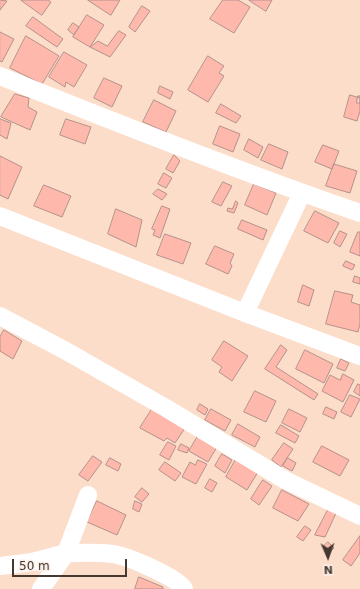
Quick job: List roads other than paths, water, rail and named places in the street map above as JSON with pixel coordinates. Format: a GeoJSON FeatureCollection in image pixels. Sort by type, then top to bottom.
{"type":"FeatureCollection","features":[{"type":"Feature","properties":{"kind":"street"},"geometry":{"type":"LineString","coordinates":[[0,76],[119,124],[302,193],[360,213]]}},
{"type":"Feature","properties":{"kind":"street"},"geometry":{"type":"LineString","coordinates":[[245,314],[302,193]]}},
{"type":"Feature","properties":{"kind":"street"},"geometry":{"type":"LineString","coordinates":[[0,216],[245,314],[360,356]]}},
{"type":"Feature","properties":{"kind":"street"},"geometry":{"type":"LineString","coordinates":[[0,316],[66,351],[146,397],[285,480],[360,516]]}},
{"type":"Feature","properties":{"kind":"street"},"geometry":{"type":"LineString","coordinates":[[41,589],[66,552],[88,495]]}},
{"type":"Feature","properties":{"kind":"street"},"geometry":{"type":"LineString","coordinates":[[0,566],[32,562],[66,552],[113,554],[130,559],[165,574],[184,589]]}}]}
